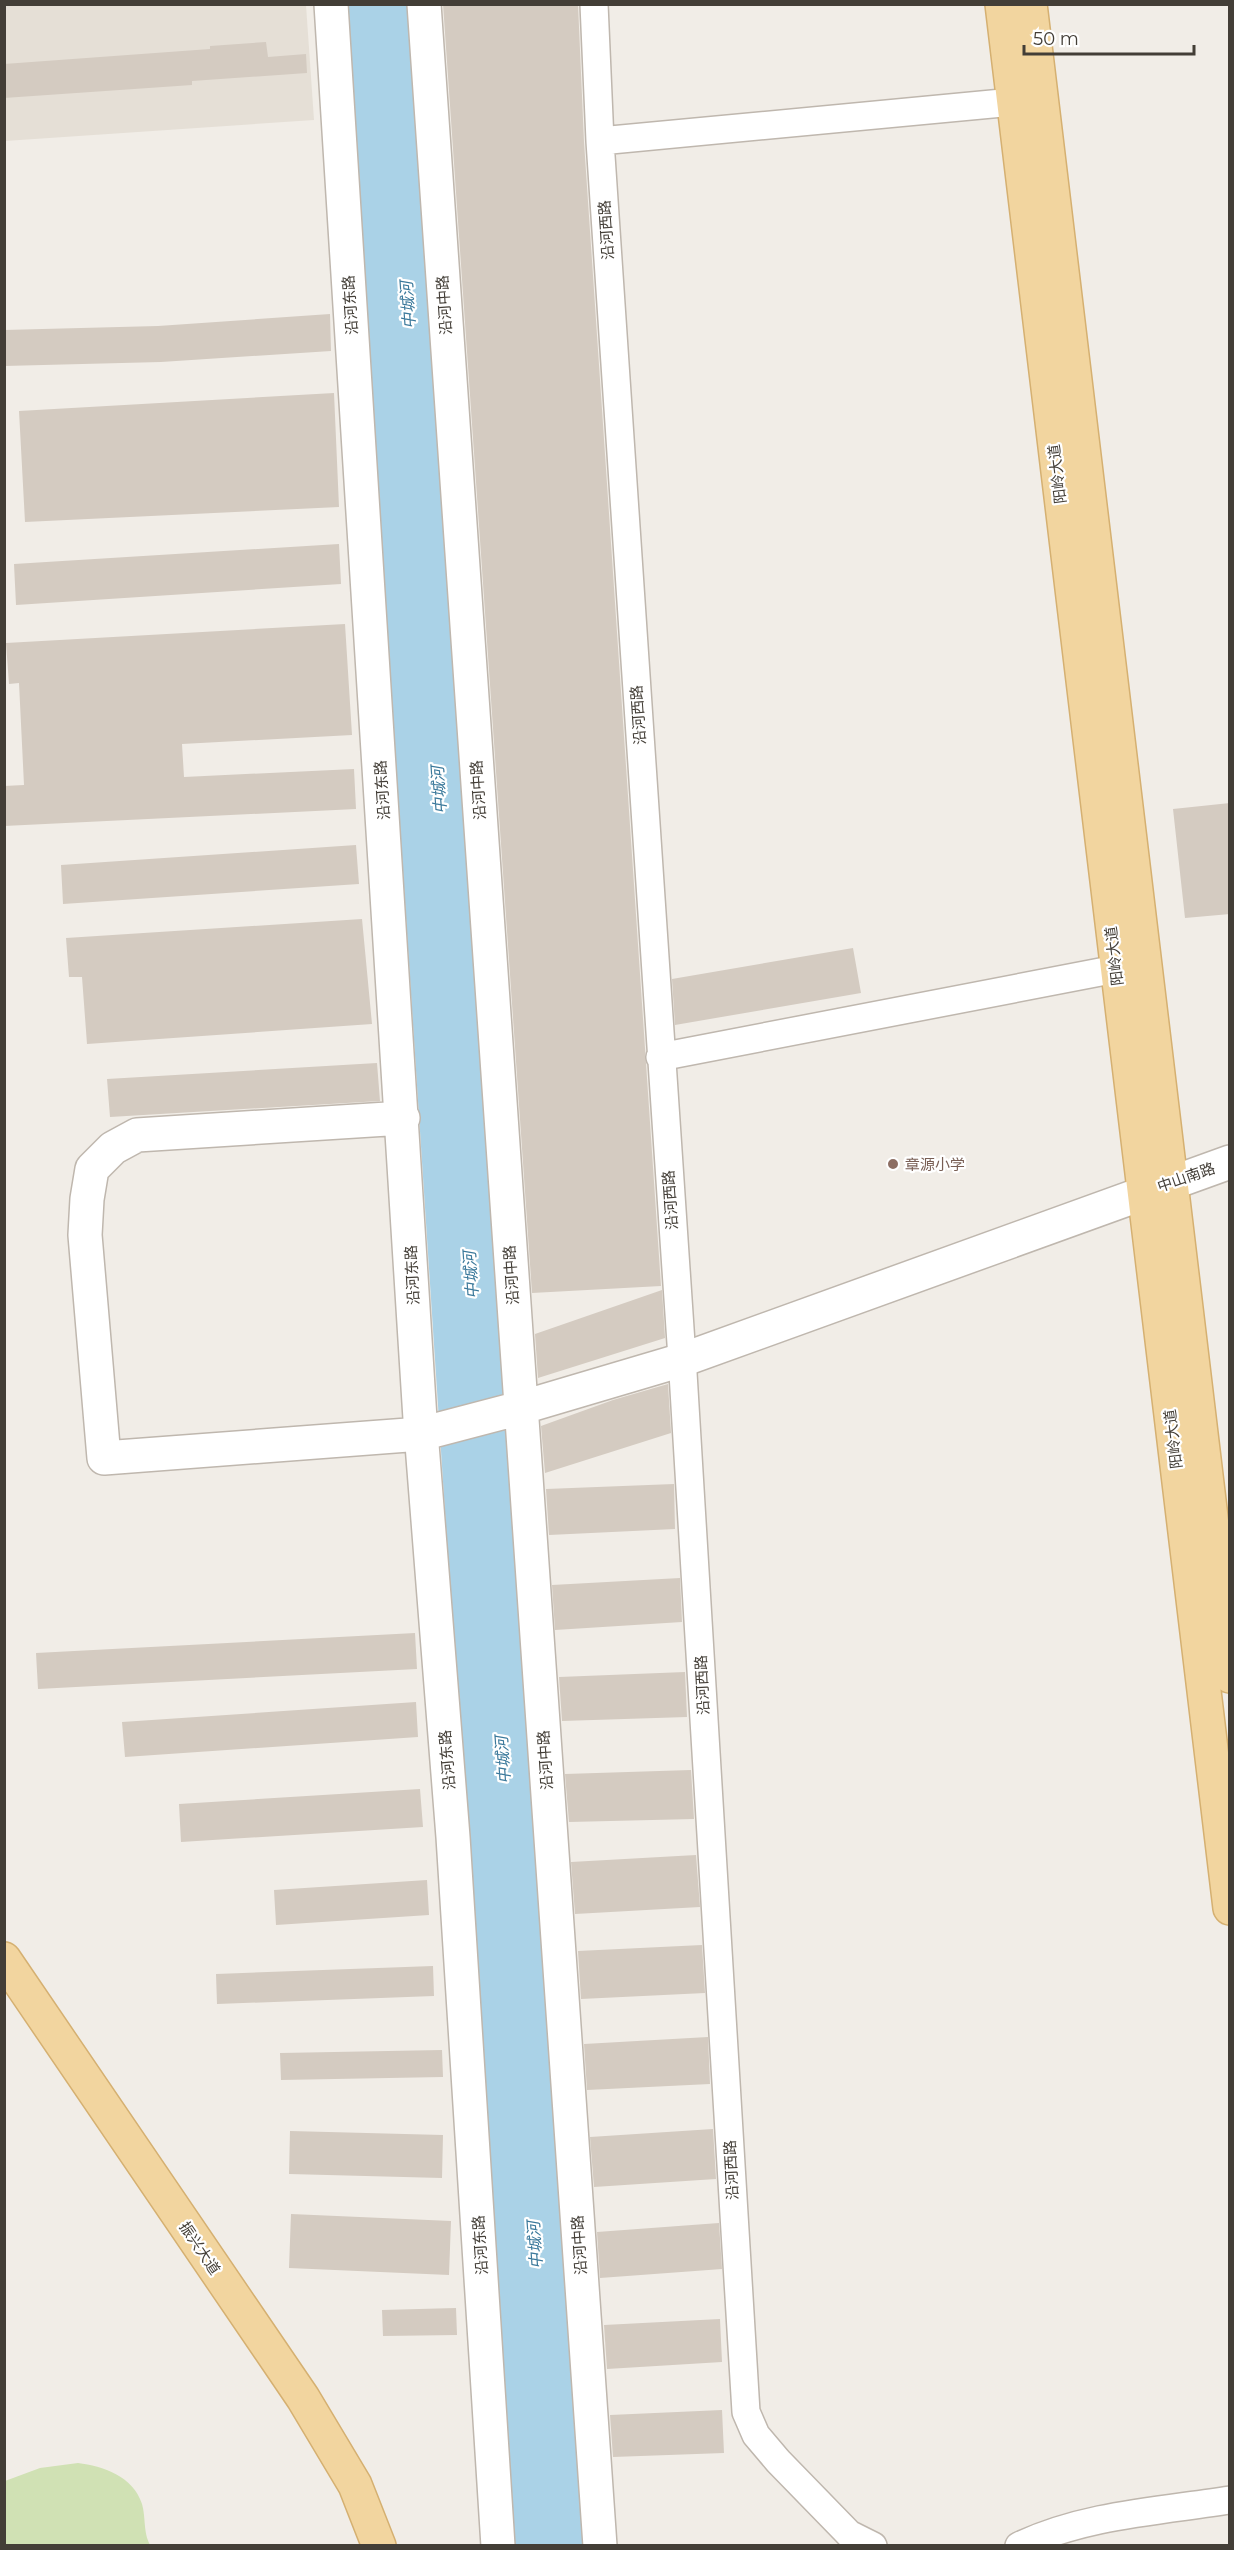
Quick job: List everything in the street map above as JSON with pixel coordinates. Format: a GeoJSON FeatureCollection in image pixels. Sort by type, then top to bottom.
{"type":"FeatureCollection","features":[{"type":"Feature","properties":{"kind":"main road","name":"阳岭大道"},"geometry":{"type":"LineString","coordinates":[[1002,4],[1116,969],[1157,1187],[1230,1676]]}},
{"type":"Feature","properties":{"kind":"main road","name":"阳岭大道"},"geometry":{"type":"LineString","coordinates":[[1030,4],[1157,1187],[1230,1908]]}},
{"type":"Feature","properties":{"kind":"main road","name":"振兴大道"},"geometry":{"type":"LineString","coordinates":[[4,1959],[303,2398],[355,2485],[379,2546]]}},
{"type":"Feature","properties":{"kind":"main road","name":"振兴大道"},"geometry":{"type":"LineString","coordinates":[[4,1986],[288,2406],[338,2491],[360,2546]]}},
{"type":"Feature","properties":{"kind":"street","name":"沿河东路"},"geometry":{"type":"LineString","coordinates":[[331,4],[403,1118],[435,1430],[455,1861],[498,2546]]}},
{"type":"Feature","properties":{"kind":"street","name":"沿河中路"},"geometry":{"type":"LineString","coordinates":[[424,4],[510,1411],[600,2546]]}},
{"type":"Feature","properties":{"kind":"street","name":"沿河西路"},"geometry":{"type":"LineString","coordinates":[[594,4],[600,141],[682,1360],[744,2395],[746,2412],[756,2434],[778,2461],[849,2534],[873,2546]]}},
{"type":"Feature","properties":{"kind":"street"},"geometry":{"type":"LineString","coordinates":[[600,141],[1013,102]]}},
{"type":"Feature","properties":{"kind":"street"},"geometry":{"type":"LineString","coordinates":[[660,1057],[1116,969]]}},
{"type":"Feature","properties":{"kind":"street","name":"中山南路"},"geometry":{"type":"LineString","coordinates":[[403,1118],[137,1135],[113,1148],[92,1169],[85,1235],[104,1458],[435,1430],[510,1411],[682,1360],[1230,1162]]}},
{"type":"Feature","properties":{"kind":"street"},"geometry":{"type":"LineString","coordinates":[[1018,2546],[1049,2532],[1082,2523],[1230,2500]]}},
{"type":"Feature","properties":{"kind":"shaded area"},"geometry":{"type":"Polygon","coordinates":[[[5,5],[306,5],[314,120],[5,141],[5,5]]]}},
{"type":"Feature","properties":{"kind":"green space"},"geometry":{"type":"Polygon","coordinates":[[[78,2463],[107,2470],[132,2486],[142,2504],[146,2535],[150,2545],[5,2545],[5,2481],[40,2468],[78,2463]]]}},
{"type":"Feature","properties":{"kind":"building"},"geometry":{"type":"Polygon","coordinates":[[[443,4],[578,4],[584,142],[661,1286],[532,1293],[443,4]]]}},
{"type":"Feature","properties":{"kind":"building"},"geometry":{"type":"Polygon","coordinates":[[[266,42],[268,57],[306,54],[307,73],[192,81],[192,85],[4,98],[4,64],[210,49],[210,46],[266,42]]]}},
{"type":"Feature","properties":{"kind":"building"},"geometry":{"type":"Polygon","coordinates":[[[330,314],[331,351],[161,362],[4,366],[4,330],[158,326],[330,314]]]}},
{"type":"Feature","properties":{"kind":"building"},"geometry":{"type":"Polygon","coordinates":[[[334,393],[339,507],[25,522],[19,411],[334,393]]]}},
{"type":"Feature","properties":{"kind":"building"},"geometry":{"type":"Polygon","coordinates":[[[339,544],[341,584],[16,605],[14,564],[339,544]]]}},
{"type":"Feature","properties":{"kind":"building"},"geometry":{"type":"Polygon","coordinates":[[[345,624],[352,735],[182,744],[184,777],[354,769],[356,809],[4,826],[4,786],[24,785],[19,683],[9,684],[6,643],[345,624]]]}},
{"type":"Feature","properties":{"kind":"building"},"geometry":{"type":"Polygon","coordinates":[[[1230,803],[1230,914],[1185,918],[1173,809],[1230,803]]]}},
{"type":"Feature","properties":{"kind":"building"},"geometry":{"type":"Polygon","coordinates":[[[356,845],[359,884],[63,904],[61,865],[356,845]]]}},
{"type":"Feature","properties":{"kind":"building"},"geometry":{"type":"Polygon","coordinates":[[[362,919],[372,1024],[87,1044],[82,977],[69,977],[66,938],[362,919]]]}},
{"type":"Feature","properties":{"kind":"building"},"geometry":{"type":"Polygon","coordinates":[[[853,948],[861,993],[675,1025],[672,979],[853,948]]]}},
{"type":"Feature","properties":{"kind":"building"},"geometry":{"type":"Polygon","coordinates":[[[377,1063],[380,1101],[110,1117],[107,1079],[377,1063]]]}},
{"type":"Feature","properties":{"kind":"building"},"geometry":{"type":"Polygon","coordinates":[[[662,1290],[665,1338],[538,1378],[535,1334],[662,1290]]]}},
{"type":"Feature","properties":{"kind":"building"},"geometry":{"type":"Polygon","coordinates":[[[668,1384],[671,1433],[545,1473],[541,1426],[613,1400],[668,1384]]]}},
{"type":"Feature","properties":{"kind":"building"},"geometry":{"type":"Polygon","coordinates":[[[674,1484],[675,1529],[549,1535],[546,1489],[674,1484]]]}},
{"type":"Feature","properties":{"kind":"building"},"geometry":{"type":"Polygon","coordinates":[[[680,1578],[682,1622],[555,1630],[552,1585],[680,1578]]]}},
{"type":"Feature","properties":{"kind":"building"},"geometry":{"type":"Polygon","coordinates":[[[415,1633],[417,1669],[38,1689],[36,1653],[415,1633]]]}},
{"type":"Feature","properties":{"kind":"building"},"geometry":{"type":"Polygon","coordinates":[[[685,1672],[687,1717],[562,1721],[559,1677],[685,1672]]]}},
{"type":"Feature","properties":{"kind":"building"},"geometry":{"type":"Polygon","coordinates":[[[416,1702],[418,1737],[125,1757],[122,1722],[416,1702]]]}},
{"type":"Feature","properties":{"kind":"building"},"geometry":{"type":"Polygon","coordinates":[[[691,1770],[694,1819],[569,1822],[565,1774],[691,1770]]]}},
{"type":"Feature","properties":{"kind":"building"},"geometry":{"type":"Polygon","coordinates":[[[420,1789],[423,1827],[181,1842],[179,1804],[420,1789]]]}},
{"type":"Feature","properties":{"kind":"building"},"geometry":{"type":"Polygon","coordinates":[[[696,1855],[700,1907],[575,1914],[571,1862],[696,1855]]]}},
{"type":"Feature","properties":{"kind":"building"},"geometry":{"type":"Polygon","coordinates":[[[427,1880],[429,1915],[276,1925],[274,1890],[427,1880]]]}},
{"type":"Feature","properties":{"kind":"building"},"geometry":{"type":"Polygon","coordinates":[[[702,1945],[705,1993],[581,1999],[578,1951],[702,1945]]]}},
{"type":"Feature","properties":{"kind":"building"},"geometry":{"type":"Polygon","coordinates":[[[433,1966],[434,1996],[217,2004],[216,1974],[433,1966]]]}},
{"type":"Feature","properties":{"kind":"building"},"geometry":{"type":"Polygon","coordinates":[[[708,2037],[710,2084],[587,2090],[584,2044],[708,2037]]]}},
{"type":"Feature","properties":{"kind":"building"},"geometry":{"type":"Polygon","coordinates":[[[442,2050],[443,2077],[281,2080],[280,2053],[442,2050]]]}},
{"type":"Feature","properties":{"kind":"building"},"geometry":{"type":"Polygon","coordinates":[[[713,2129],[716,2179],[594,2187],[590,2137],[713,2129]]]}},
{"type":"Feature","properties":{"kind":"building"},"geometry":{"type":"Polygon","coordinates":[[[290,2131],[443,2135],[442,2178],[289,2174],[290,2131]]]}},
{"type":"Feature","properties":{"kind":"building"},"geometry":{"type":"Polygon","coordinates":[[[291,2214],[451,2221],[449,2275],[289,2268],[291,2214]]]}},
{"type":"Feature","properties":{"kind":"building"},"geometry":{"type":"Polygon","coordinates":[[[719,2223],[722,2269],[600,2278],[597,2232],[719,2223]]]}},
{"type":"Feature","properties":{"kind":"building"},"geometry":{"type":"Polygon","coordinates":[[[456,2308],[457,2335],[383,2336],[382,2310],[456,2308]]]}},
{"type":"Feature","properties":{"kind":"building"},"geometry":{"type":"Polygon","coordinates":[[[720,2319],[722,2362],[607,2369],[604,2325],[720,2319]]]}},
{"type":"Feature","properties":{"kind":"building"},"geometry":{"type":"Polygon","coordinates":[[[722,2410],[724,2453],[613,2457],[610,2415],[722,2410]]]}},
{"type":"Feature","properties":{"kind":"waterway"},"geometry":{"type":"LineString","coordinates":[[366,4],[533,2546]]}},
{"type":"Feature","properties":{"kind":"waterway","name":"中城河"},"geometry":{"type":"LineString","coordinates":[[400,4],[566,2546]]}},
{"type":"Feature","properties":{"kind":"place","name":"章源小学"},"geometry":{"type":"Point","coordinates":[893,1164]}}]}
